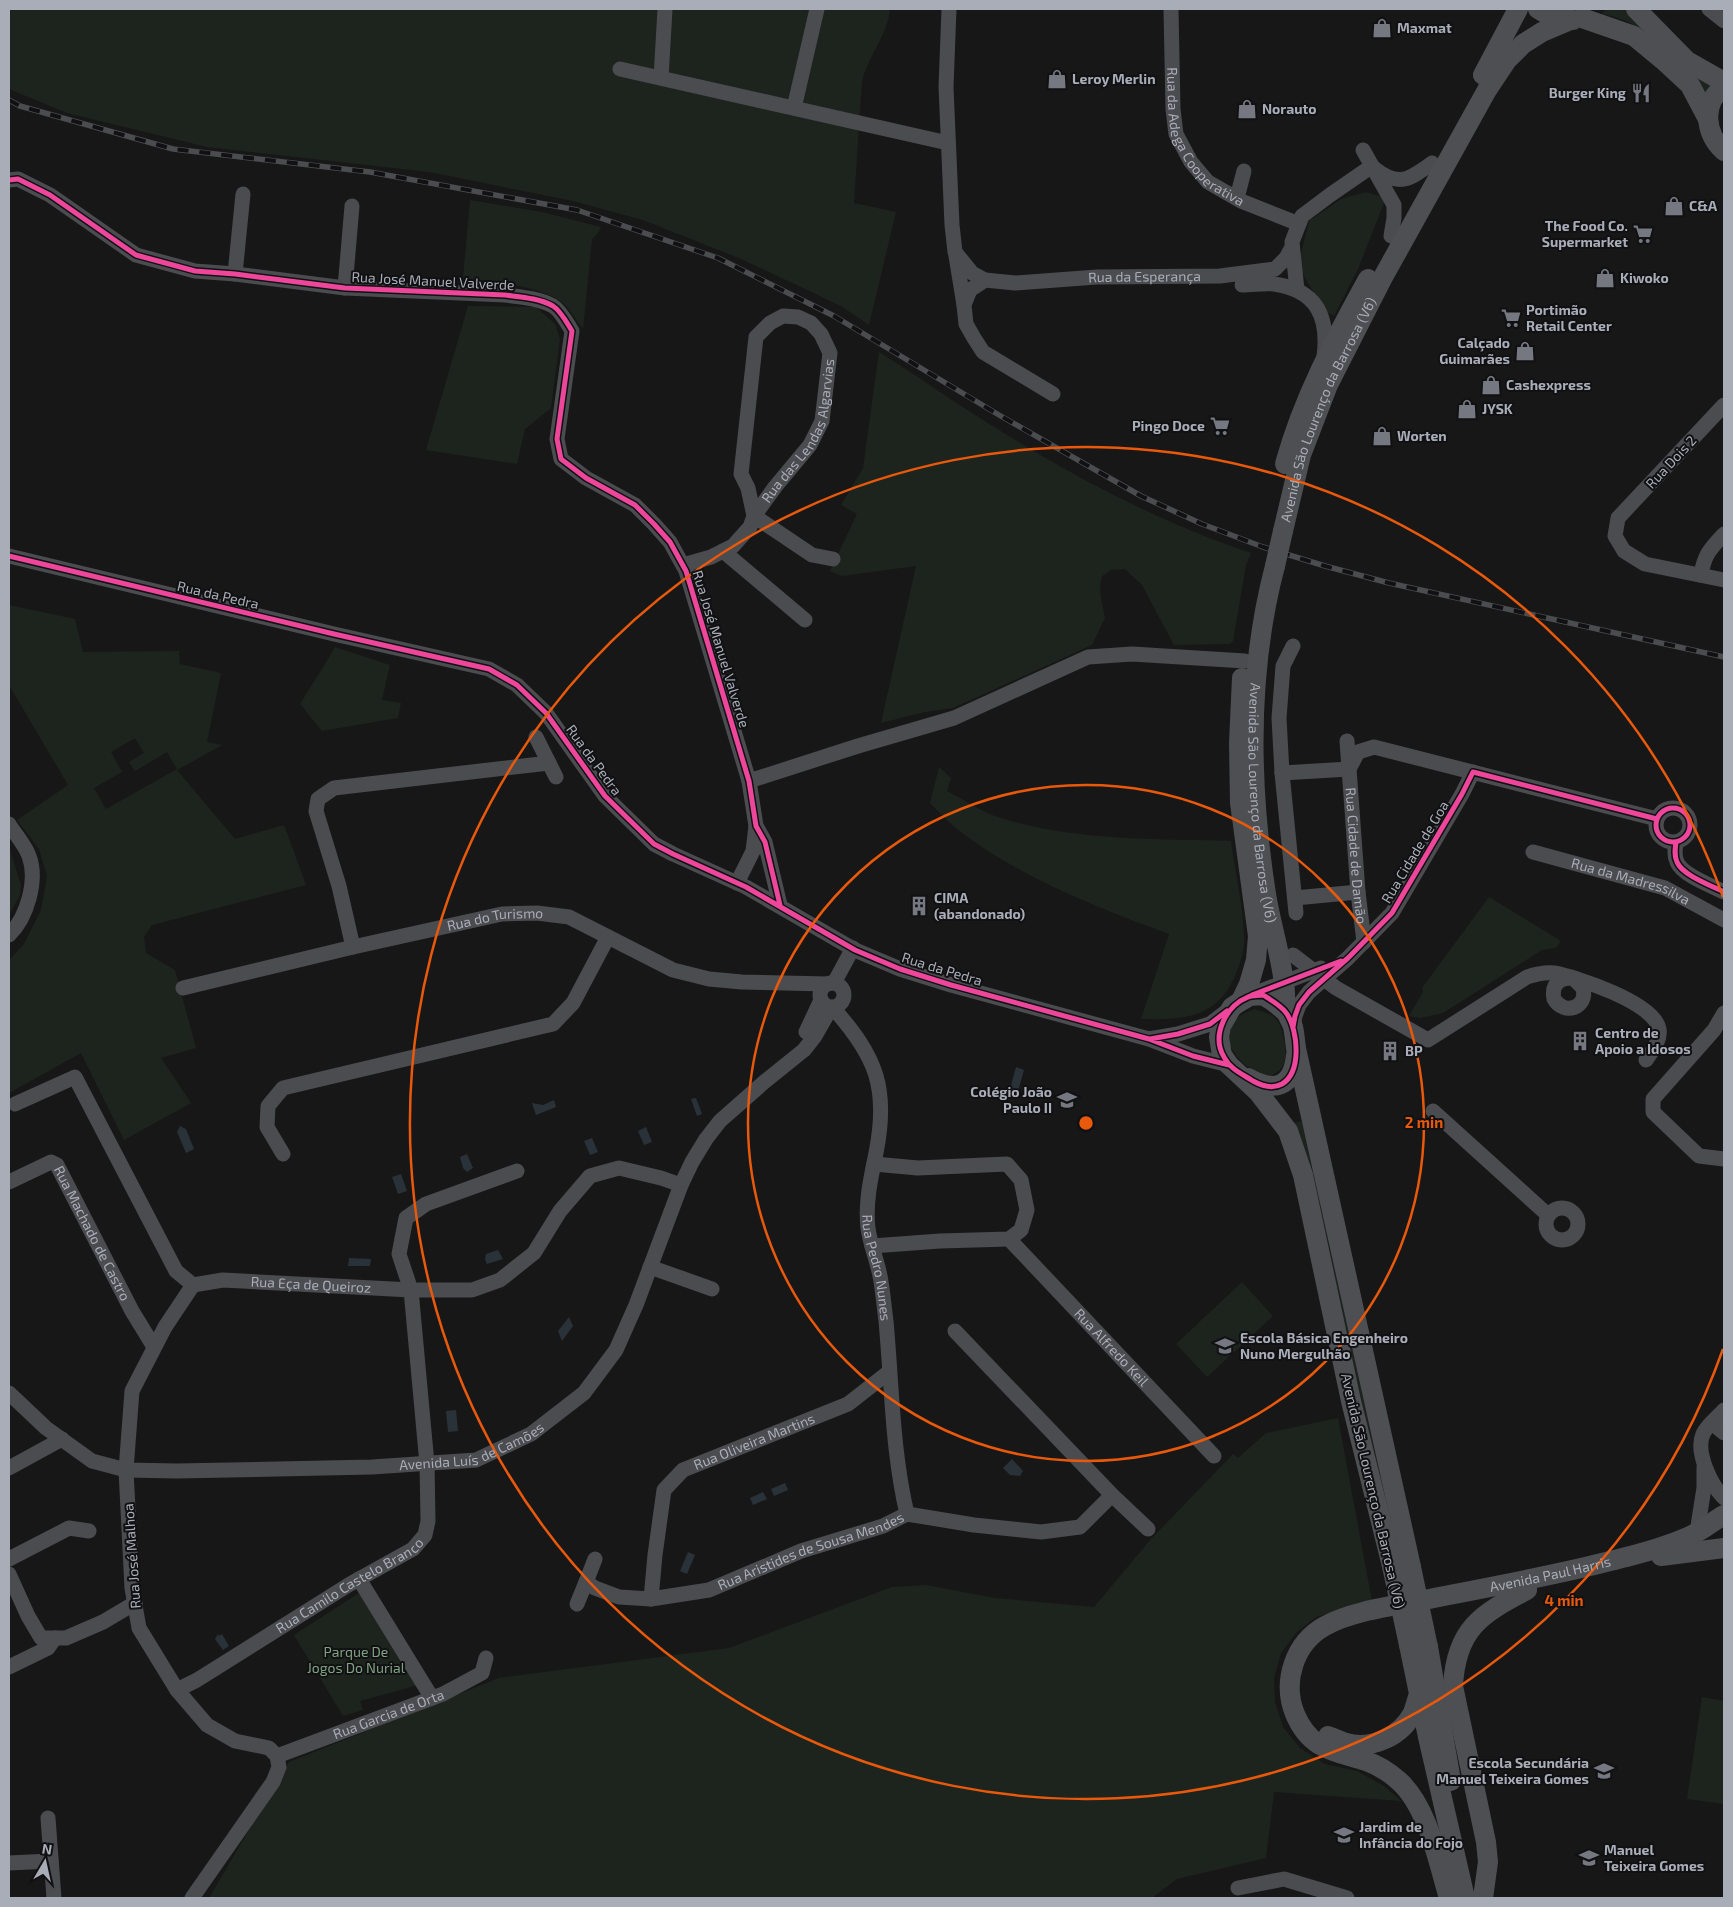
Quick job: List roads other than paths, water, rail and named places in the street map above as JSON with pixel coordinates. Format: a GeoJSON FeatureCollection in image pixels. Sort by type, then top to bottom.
{"type":"FeatureCollection","features":[{"type":"Feature","properties":{"kind":"main road","name":"Avenida São Lourenço da Barrosa (V6)"},"geometry":{"type":"LineString","coordinates":[[1401,1567],[1351,1401],[1303,1175],[1288,1131],[1258,1092],[1222,1055],[1219,1037],[1221,1026],[1241,1001],[1249,984],[1256,960],[1258,936],[1240,804],[1239,743],[1245,661],[1248,629],[1269,563],[1276,531],[1284,466],[1293,432],[1323,364],[1391,236],[1503,41],[1518,9]]}},
{"type":"Feature","properties":{"kind":"main road"},"geometry":{"type":"LineString","coordinates":[[1538,9],[1553,18],[1582,16],[1634,36],[1690,85],[1708,119],[1712,136],[1724,151]]}},
{"type":"Feature","properties":{"kind":"main road"},"geometry":{"type":"LineString","coordinates":[[1636,9],[1686,62],[1724,82]]}},
{"type":"Feature","properties":{"kind":"main road","name":"Avenida São Lourenço da Barrosa (V6)"},"geometry":{"type":"LineString","coordinates":[[1276,531],[1301,454],[1328,385],[1382,279],[1487,90],[1507,60],[1524,44],[1542,32],[1582,16]]}},
{"type":"Feature","properties":{"kind":"main road"},"geometry":{"type":"LineString","coordinates":[[1708,119],[1713,99],[1724,87]]}},
{"type":"Feature","properties":{"kind":"main road","name":"Avenida São Lourenço da Barrosa (V6)"},"geometry":{"type":"LineString","coordinates":[[1269,563],[1256,682],[1253,743],[1256,809],[1266,893],[1296,1053],[1401,1567],[1476,1898]]}},
{"type":"Feature","properties":{"kind":"main road"},"geometry":{"type":"LineString","coordinates":[[1241,1001],[1263,996],[1274,1002],[1290,1020]]}},
{"type":"Feature","properties":{"kind":"main road","name":"Avenida São Lourenço da Barrosa (V6)"},"geometry":{"type":"LineString","coordinates":[[1233,1068],[1256,1083],[1276,1086],[1290,1078],[1295,1068],[1296,1053]]}},
{"type":"Feature","properties":{"kind":"main road","name":"Avenida Paul Harris"},"geometry":{"type":"LineString","coordinates":[[1449,1898],[1426,1822],[1412,1794],[1386,1771],[1368,1762],[1343,1756],[1322,1747],[1301,1726],[1294,1713],[1290,1678],[1297,1655],[1304,1643],[1323,1627],[1334,1621],[1368,1611],[1578,1569],[1654,1549],[1690,1536],[1724,1515]]}},
{"type":"Feature","properties":{"kind":"main road","name":"Avenida Paul Harris"},"geometry":{"type":"LineString","coordinates":[[1527,1590],[1665,1555],[1724,1548]]}},
{"type":"Feature","properties":{"kind":"main road"},"geometry":{"type":"LineString","coordinates":[[1419,1694],[1413,1712],[1404,1725],[1392,1736],[1378,1742],[1348,1744],[1328,1736],[1312,1721],[1305,1706],[1302,1692],[1307,1663],[1314,1650],[1325,1639],[1343,1630],[1400,1615],[1527,1590]]}},
{"type":"Feature","properties":{"kind":"main road"},"geometry":{"type":"LineString","coordinates":[[1483,1898],[1488,1862],[1486,1842],[1453,1686],[1454,1666],[1459,1650],[1479,1619],[1493,1608],[1527,1590]]}},
{"type":"Feature","properties":{"kind":"main road","name":"Avenida São Lourenço da Barrosa (V6)"},"geometry":{"type":"LineString","coordinates":[[1418,1646],[1419,1694],[1465,1898]]}},
{"type":"Feature","properties":{"kind":"street"},"geometry":{"type":"LineString","coordinates":[[661,78],[665,9]]}},
{"type":"Feature","properties":{"kind":"street"},"geometry":{"type":"LineString","coordinates":[[794,108],[817,9]]}},
{"type":"Feature","properties":{"kind":"street"},"geometry":{"type":"LineString","coordinates":[[949,9],[946,87],[952,225],[966,324],[983,352],[1053,394]]}},
{"type":"Feature","properties":{"kind":"street","name":"Rua da Adega Cooperativa"},"geometry":{"type":"LineString","coordinates":[[1171,9],[1172,109],[1176,134],[1191,162],[1208,182],[1237,198],[1299,224]]}},
{"type":"Feature","properties":{"kind":"street"},"geometry":{"type":"LineString","coordinates":[[1709,9],[1724,20]]}},
{"type":"Feature","properties":{"kind":"street"},"geometry":{"type":"LineString","coordinates":[[620,69],[948,143]]}},
{"type":"Feature","properties":{"kind":"street"},"geometry":{"type":"LineString","coordinates":[[1363,150],[1394,206],[1391,236]]}},
{"type":"Feature","properties":{"kind":"street"},"geometry":{"type":"LineString","coordinates":[[1372,166],[1390,178],[1402,180],[1412,177],[1432,163]]}},
{"type":"Feature","properties":{"kind":"street"},"geometry":{"type":"LineString","coordinates":[[1297,290],[1292,242],[1302,216],[1372,166]]}},
{"type":"Feature","properties":{"kind":"street"},"geometry":{"type":"LineString","coordinates":[[1237,198],[1244,171]]}},
{"type":"Feature","properties":{"kind":"street","name":"Rua José Manuel Valverde"},"geometry":{"type":"LineString","coordinates":[[9,180],[18,179],[50,195],[136,255],[195,271],[235,274],[344,288],[505,295],[530,298],[553,306],[564,317],[572,331],[558,439],[560,459],[586,478],[635,505],[670,542],[683,564],[749,781],[756,826]]}},
{"type":"Feature","properties":{"kind":"street"},"geometry":{"type":"LineString","coordinates":[[235,274],[243,194]]}},
{"type":"Feature","properties":{"kind":"street"},"geometry":{"type":"LineString","coordinates":[[344,288],[352,206]]}},
{"type":"Feature","properties":{"kind":"street","name":"Rua da Esperança"},"geometry":{"type":"LineString","coordinates":[[985,280],[1014,283],[1097,277],[1220,276],[1275,269],[1286,258],[1292,247]]}},
{"type":"Feature","properties":{"kind":"street"},"geometry":{"type":"LineString","coordinates":[[955,252],[972,273],[985,280],[970,290],[964,307]]}},
{"type":"Feature","properties":{"kind":"street"},"geometry":{"type":"LineString","coordinates":[[1242,285],[1273,284],[1297,290],[1308,298],[1317,307],[1325,324],[1326,338],[1323,364]]}},
{"type":"Feature","properties":{"kind":"street","name":"Rua das Lendas Algarvias"},"geometry":{"type":"LineString","coordinates":[[683,564],[711,557],[732,546],[750,527],[754,516],[775,487],[810,445],[822,421],[830,353],[822,334],[811,323],[798,316],[783,316],[770,323],[756,337],[741,474],[748,488],[754,516]]}},
{"type":"Feature","properties":{"kind":"street","name":"Rua Dois 2"},"geometry":{"type":"LineString","coordinates":[[1701,575],[1645,564],[1624,552],[1615,536],[1618,518],[1724,405]]}},
{"type":"Feature","properties":{"kind":"street"},"geometry":{"type":"LineString","coordinates":[[754,516],[812,555],[833,559]]}},
{"type":"Feature","properties":{"kind":"street"},"geometry":{"type":"LineString","coordinates":[[1724,534],[1708,551],[1703,560],[1701,575],[1724,580]]}},
{"type":"Feature","properties":{"kind":"street"},"geometry":{"type":"LineString","coordinates":[[723,551],[805,620]]}},
{"type":"Feature","properties":{"kind":"street","name":"Rua da Pedra"},"geometry":{"type":"LineString","coordinates":[[9,556],[314,630],[489,669],[517,685],[546,713],[605,796],[648,838],[673,854],[738,883],[780,905],[853,948],[900,969],[951,985],[1149,1039],[1193,1056],[1233,1068]]}},
{"type":"Feature","properties":{"kind":"street"},"geometry":{"type":"LineString","coordinates":[[1293,646],[1283,666],[1279,718],[1282,773],[1296,913]]}},
{"type":"Feature","properties":{"kind":"street"},"geometry":{"type":"LineString","coordinates":[[749,781],[954,718],[1088,657],[1132,654],[1245,661]]}},
{"type":"Feature","properties":{"kind":"street"},"geometry":{"type":"LineString","coordinates":[[536,737],[556,777]]}},
{"type":"Feature","properties":{"kind":"street","name":"Rua Cidade de Damão"},"geometry":{"type":"LineString","coordinates":[[1347,741],[1358,892],[1364,942]]}},
{"type":"Feature","properties":{"kind":"street"},"geometry":{"type":"LineString","coordinates":[[1349,769],[1358,752],[1374,747],[1657,819]]}},
{"type":"Feature","properties":{"kind":"street"},"geometry":{"type":"LineString","coordinates":[[353,947],[339,886],[316,811],[318,799],[334,788],[549,763]]}},
{"type":"Feature","properties":{"kind":"street","name":"Rua Cidade de Damão"},"geometry":{"type":"LineString","coordinates":[[1282,773],[1349,769]]}},
{"type":"Feature","properties":{"kind":"street","name":"Rua Cidade de Goa"},"geometry":{"type":"LineString","coordinates":[[1348,958],[1392,913],[1473,772]]}},
{"type":"Feature","properties":{"kind":"street"},"geometry":{"type":"LineString","coordinates":[[1677,808],[1687,814],[1690,821],[1689,832],[1682,840],[1676,842],[1665,841],[1659,836],[1656,826],[1657,819],[1663,810],[1677,808]]}},
{"type":"Feature","properties":{"kind":"street"},"geometry":{"type":"LineString","coordinates":[[9,824],[29,856],[31,892],[25,911],[9,935]]}},
{"type":"Feature","properties":{"kind":"street"},"geometry":{"type":"LineString","coordinates":[[738,883],[753,851],[756,826]]}},
{"type":"Feature","properties":{"kind":"street"},"geometry":{"type":"LineString","coordinates":[[756,826],[764,842],[780,905]]}},
{"type":"Feature","properties":{"kind":"street"},"geometry":{"type":"LineString","coordinates":[[1676,842],[1674,855],[1677,864],[1685,872],[1724,892]]}},
{"type":"Feature","properties":{"kind":"street","name":"Rua da Madressilva"},"geometry":{"type":"LineString","coordinates":[[1533,852],[1665,888],[1724,920]]}},
{"type":"Feature","properties":{"kind":"street"},"geometry":{"type":"LineString","coordinates":[[1294,898],[1358,892]]}},
{"type":"Feature","properties":{"kind":"street","name":"Rua do Turismo"},"geometry":{"type":"LineString","coordinates":[[183,988],[353,947],[502,914],[537,913],[570,917],[673,970],[709,979],[742,982],[831,984]]}},
{"type":"Feature","properties":{"kind":"street"},"geometry":{"type":"LineString","coordinates":[[1273,935],[1284,948],[1336,988],[1428,1040],[1527,977],[1554,973],[1600,986],[1651,1015],[1659,1029],[1659,1038],[1646,1060]]}},
{"type":"Feature","properties":{"kind":"street"},"geometry":{"type":"LineString","coordinates":[[283,1154],[267,1127],[268,1106],[283,1088],[553,1024],[573,1003],[608,937]]}},
{"type":"Feature","properties":{"kind":"street","name":"Avenida Luís de Camões"},"geometry":{"type":"LineString","coordinates":[[9,1393],[46,1428],[92,1461],[126,1470],[177,1471],[372,1467],[476,1460],[531,1434],[584,1393],[616,1350],[681,1185],[706,1139],[720,1121],[762,1083],[804,1050],[815,1036],[830,1003],[822,988],[831,984],[853,948]]}},
{"type":"Feature","properties":{"kind":"street"},"geometry":{"type":"LineString","coordinates":[[1293,955],[1310,960],[1348,958]]}},
{"type":"Feature","properties":{"kind":"street"},"geometry":{"type":"LineString","coordinates":[[1149,1039],[1178,1034],[1210,1024],[1241,1001],[1284,982],[1319,975],[1348,958]]}},
{"type":"Feature","properties":{"kind":"street"},"geometry":{"type":"LineString","coordinates":[[1290,1020],[1295,1016],[1299,1005],[1319,975]]}},
{"type":"Feature","properties":{"kind":"street"},"geometry":{"type":"LineString","coordinates":[[800,983],[830,1003],[843,989],[831,984]]}},
{"type":"Feature","properties":{"kind":"street","name":"Rua Pedro Nunes"},"geometry":{"type":"LineString","coordinates":[[830,1003],[851,1028],[872,1060],[880,1088],[881,1112],[869,1188],[868,1228],[880,1277],[896,1457],[906,1514]]}},
{"type":"Feature","properties":{"kind":"street"},"geometry":{"type":"LineString","coordinates":[[1724,1013],[1714,1030],[1653,1099],[1653,1112],[1698,1156],[1724,1159]]}},
{"type":"Feature","properties":{"kind":"street"},"geometry":{"type":"LineString","coordinates":[[15,1104],[75,1077],[176,1271],[193,1284]]}},
{"type":"Feature","properties":{"kind":"street"},"geometry":{"type":"LineString","coordinates":[[1433,1111],[1548,1215]]}},
{"type":"Feature","properties":{"kind":"street","name":"Rua Machado de Castro"},"geometry":{"type":"LineString","coordinates":[[9,1182],[51,1162],[57,1165],[132,1311],[154,1347]]}},
{"type":"Feature","properties":{"kind":"street"},"geometry":{"type":"LineString","coordinates":[[872,1246],[949,1240],[1009,1239],[1021,1230],[1028,1210],[1021,1180],[1007,1164],[918,1168],[874,1164]]}},
{"type":"Feature","properties":{"kind":"street","name":"Rua Eça de Queiroz"},"geometry":{"type":"LineString","coordinates":[[193,1284],[223,1280],[411,1290],[472,1290],[500,1280],[534,1253],[560,1212],[590,1176],[619,1168],[681,1185]]}},
{"type":"Feature","properties":{"kind":"street","name":"Rua Camilo Castelo Branco"},"geometry":{"type":"LineString","coordinates":[[177,1690],[205,1675],[359,1579],[413,1549],[425,1535],[428,1521],[426,1464],[411,1290],[399,1254],[406,1218],[426,1204],[517,1171]]}},
{"type":"Feature","properties":{"kind":"street","name":"Rua Alfredo Keil"},"geometry":{"type":"LineString","coordinates":[[1009,1239],[1214,1456]]}},
{"type":"Feature","properties":{"kind":"street"},"geometry":{"type":"LineString","coordinates":[[650,1267],[712,1289]]}},
{"type":"Feature","properties":{"kind":"street","name":"Rua José Malhoa"},"geometry":{"type":"LineString","coordinates":[[193,1284],[165,1327],[132,1391],[126,1470],[132,1588],[139,1628],[177,1690],[207,1725],[235,1741],[269,1748],[277,1756]]}},
{"type":"Feature","properties":{"kind":"street"},"geometry":{"type":"LineString","coordinates":[[955,1331],[1112,1495],[1148,1529]]}},
{"type":"Feature","properties":{"kind":"street","name":"Rua Oliveira Martins"},"geometry":{"type":"LineString","coordinates":[[651,1599],[654,1554],[664,1490],[683,1470],[848,1404],[889,1372]]}},
{"type":"Feature","properties":{"kind":"street"},"geometry":{"type":"LineString","coordinates":[[1697,1532],[1704,1488],[1702,1439],[1706,1430],[1724,1410]]}},
{"type":"Feature","properties":{"kind":"street"},"geometry":{"type":"LineString","coordinates":[[1712,1423],[1724,1433]]}},
{"type":"Feature","properties":{"kind":"street"},"geometry":{"type":"LineString","coordinates":[[9,1468],[62,1439]]}},
{"type":"Feature","properties":{"kind":"street"},"geometry":{"type":"LineString","coordinates":[[1704,1466],[1724,1498]]}},
{"type":"Feature","properties":{"kind":"street","name":"Rua Aristides de Sousa Mendes"},"geometry":{"type":"LineString","coordinates":[[586,1582],[595,1588],[619,1597],[651,1599],[709,1590],[801,1551],[884,1526],[906,1514],[974,1525],[1041,1532],[1080,1527],[1112,1495]]}},
{"type":"Feature","properties":{"kind":"street"},"geometry":{"type":"LineString","coordinates":[[9,1560],[69,1528],[88,1531]]}},
{"type":"Feature","properties":{"kind":"street"},"geometry":{"type":"LineString","coordinates":[[576,1604],[595,1559]]}},
{"type":"Feature","properties":{"kind":"street"},"geometry":{"type":"LineString","coordinates":[[9,1574],[40,1638],[66,1638],[103,1622],[135,1603]]}},
{"type":"Feature","properties":{"kind":"street"},"geometry":{"type":"LineString","coordinates":[[359,1579],[432,1698]]}},
{"type":"Feature","properties":{"kind":"street"},"geometry":{"type":"LineString","coordinates":[[9,1667],[48,1648],[56,1638]]}},
{"type":"Feature","properties":{"kind":"street","name":"Rua Garcia de Orta"},"geometry":{"type":"LineString","coordinates":[[277,1756],[432,1698],[482,1673],[486,1658]]}},
{"type":"Feature","properties":{"kind":"street"},"geometry":{"type":"LineString","coordinates":[[192,1898],[273,1782],[279,1767],[277,1756]]}},
{"type":"Feature","properties":{"kind":"street"},"geometry":{"type":"LineString","coordinates":[[48,1818],[54,1898]]}},
{"type":"Feature","properties":{"kind":"street"},"geometry":{"type":"LineString","coordinates":[[9,1863],[51,1861]]}},
{"type":"Feature","properties":{"kind":"street"},"geometry":{"type":"LineString","coordinates":[[1238,1888],[1284,1879],[1347,1898]]}},
{"type":"Feature","properties":{"kind":"railway"},"geometry":{"type":"LineString","coordinates":[[9,100],[20,106],[173,149],[370,172],[577,210],[718,258],[834,316],[999,415],[1141,496],[1202,524],[1263,547],[1389,583],[1724,657]]}},
{"type":"Feature","properties":{"kind":"place","name":"Maxmat"},"geometry":{"type":"Point","coordinates":[1382,28]}},
{"type":"Feature","properties":{"kind":"place","name":"Leroy Merlin"},"geometry":{"type":"Point","coordinates":[1057,79]}},
{"type":"Feature","properties":{"kind":"place","name":"Burger King"},"geometry":{"type":"Point","coordinates":[1641,93]}},
{"type":"Feature","properties":{"kind":"place","name":"Norauto"},"geometry":{"type":"Point","coordinates":[1247,109]}},
{"type":"Feature","properties":{"kind":"place","name":"C&A"},"geometry":{"type":"Point","coordinates":[1674,206]}},
{"type":"Feature","properties":{"kind":"place","name":"The Food Co. Supermarket"},"geometry":{"type":"Point","coordinates":[1643,234]}},
{"type":"Feature","properties":{"kind":"place","name":"Kiwoko"},"geometry":{"type":"Point","coordinates":[1605,278]}},
{"type":"Feature","properties":{"kind":"place","name":"Portimão Retail Center"},"geometry":{"type":"Point","coordinates":[1511,318]}},
{"type":"Feature","properties":{"kind":"place","name":"Calçado Guimarães"},"geometry":{"type":"Point","coordinates":[1525,351]}},
{"type":"Feature","properties":{"kind":"place","name":"Cashexpress"},"geometry":{"type":"Point","coordinates":[1491,385]}},
{"type":"Feature","properties":{"kind":"place","name":"JYSK"},"geometry":{"type":"Point","coordinates":[1467,409]}},
{"type":"Feature","properties":{"kind":"place","name":"Pingo Doce"},"geometry":{"type":"Point","coordinates":[1220,426]}},
{"type":"Feature","properties":{"kind":"place","name":"Worten"},"geometry":{"type":"Point","coordinates":[1382,436]}},
{"type":"Feature","properties":{"kind":"place","name":"CIMA (abandonado)"},"geometry":{"type":"Point","coordinates":[919,906]}},
{"type":"Feature","properties":{"kind":"place","name":"Centro de Apoio a Idosos"},"geometry":{"type":"Point","coordinates":[1580,1041]}},
{"type":"Feature","properties":{"kind":"place","name":"BP"},"geometry":{"type":"Point","coordinates":[1390,1051]}},
{"type":"Feature","properties":{"kind":"place","name":"Colégio João Paulo II"},"geometry":{"type":"Point","coordinates":[1067,1100]}},
{"type":"Feature","properties":{"kind":"place","name":"Escola Básica Engenheiro Nuno Mergulhão"},"geometry":{"type":"Point","coordinates":[1225,1346]}},
{"type":"Feature","properties":{"kind":"place","name":"Escola Secundária Manuel Teixeira Gomes"},"geometry":{"type":"Point","coordinates":[1604,1771]}},
{"type":"Feature","properties":{"kind":"place","name":"Jardim de Infância do Fojo"},"geometry":{"type":"Point","coordinates":[1344,1835]}},
{"type":"Feature","properties":{"kind":"place","name":"Manuel Teixeira Gomes"},"geometry":{"type":"Point","coordinates":[1589,1858]}},
{"type":"Feature","properties":{"kind":"park label","name":"Parque De Jogos Do Nurial"},"geometry":{"type":"Point","coordinates":[356,1660]}}]}
